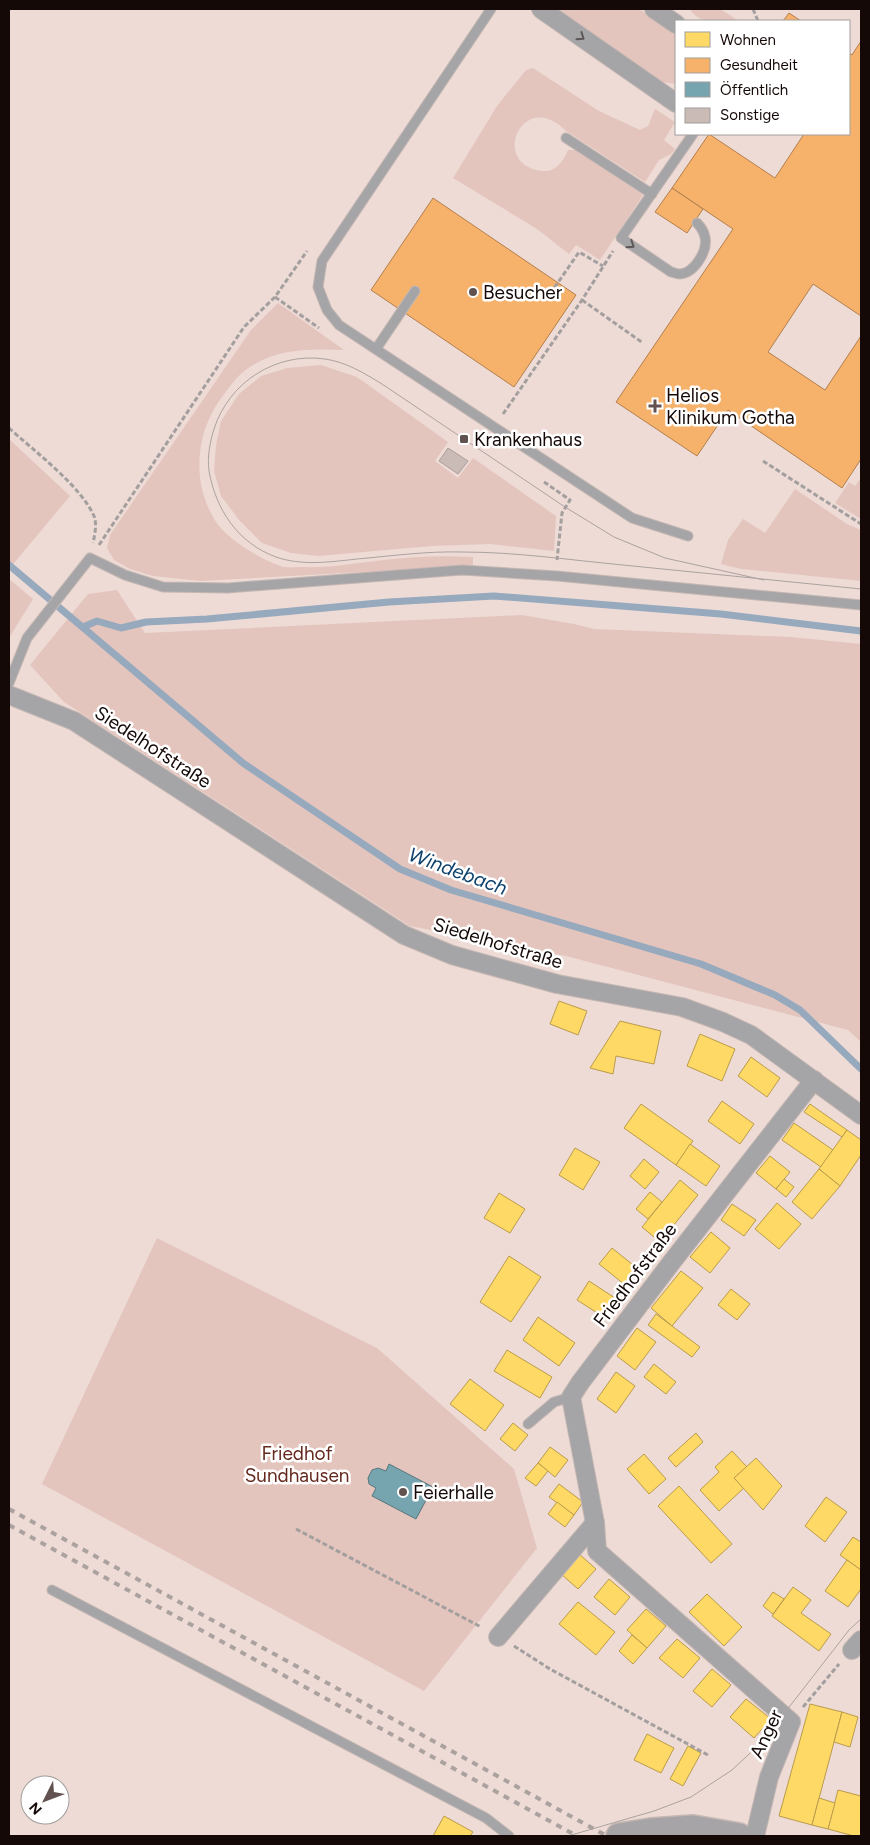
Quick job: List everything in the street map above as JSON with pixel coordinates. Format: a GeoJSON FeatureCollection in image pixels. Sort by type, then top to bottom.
{"type":"FeatureCollection","features":[{"type":"Feature","properties":{"kind":"street"},"geometry":{"type":"LineString","coordinates":[[541,9],[675,102]]}},
{"type":"Feature","properties":{"kind":"street"},"geometry":{"type":"LineString","coordinates":[[654,9],[675,23]]}},
{"type":"Feature","properties":{"kind":"street","name":"Siedelhofstraße"},"geometry":{"type":"LineString","coordinates":[[9,694],[74,721],[404,935],[452,955],[557,984],[682,1007],[723,1022],[751,1035],[861,1114]]}},
{"type":"Feature","properties":{"kind":"street","name":"Friedhofstraße"},"geometry":{"type":"LineString","coordinates":[[571,1398],[580,1383],[671,1262],[814,1080]]}},
{"type":"Feature","properties":{"kind":"street"},"geometry":{"type":"LineString","coordinates":[[571,1398],[595,1523],[597,1551],[791,1722]]}},
{"type":"Feature","properties":{"kind":"street"},"geometry":{"type":"LineString","coordinates":[[498,1637],[595,1523]]}},
{"type":"Feature","properties":{"kind":"street","name":"Anger"},"geometry":{"type":"LineString","coordinates":[[755,1836],[769,1777],[791,1722]]}},
{"type":"Feature","properties":{"kind":"street"},"geometry":{"type":"LineString","coordinates":[[619,1836],[651,1831],[693,1828],[739,1836]]}},
{"type":"Feature","properties":{"kind":"lane"},"geometry":{"type":"LineString","coordinates":[[491,9],[322,261],[318,287],[327,310],[339,325],[632,518],[688,536]]}},
{"type":"Feature","properties":{"kind":"lane"},"geometry":{"type":"LineString","coordinates":[[692,135],[621,238],[671,272],[679,274],[687,272],[694,267],[704,252],[705,236],[697,223]]}},
{"type":"Feature","properties":{"kind":"lane"},"geometry":{"type":"LineString","coordinates":[[566,138],[652,194]]}},
{"type":"Feature","properties":{"kind":"lane"},"geometry":{"type":"LineString","coordinates":[[376,349],[415,291]]}},
{"type":"Feature","properties":{"kind":"lane"},"geometry":{"type":"LineString","coordinates":[[9,683],[28,638],[90,558],[125,575],[163,587],[228,588],[462,570],[557,576],[861,605]]}},
{"type":"Feature","properties":{"kind":"lane"},"geometry":{"type":"LineString","coordinates":[[528,1424],[554,1402],[571,1398]]}},
{"type":"Feature","properties":{"kind":"lane"},"geometry":{"type":"LineString","coordinates":[[52,1590],[486,1818],[509,1836]]}},
{"type":"Feature","properties":{"kind":"path"},"geometry":{"type":"LineString","coordinates":[[494,427],[582,300],[621,238]]}},
{"type":"Feature","properties":{"kind":"path"},"geometry":{"type":"LineString","coordinates":[[90,558],[244,327],[275,297],[310,247]]}},
{"type":"Feature","properties":{"kind":"path"},"geometry":{"type":"LineString","coordinates":[[546,300],[579,252],[603,266]]}},
{"type":"Feature","properties":{"kind":"path"},"geometry":{"type":"LineString","coordinates":[[582,300],[643,343]]}},
{"type":"Feature","properties":{"kind":"path"},"geometry":{"type":"LineString","coordinates":[[9,428],[74,487],[94,517],[96,532],[90,558]]}},
{"type":"Feature","properties":{"kind":"path"},"geometry":{"type":"LineString","coordinates":[[763,461],[861,524]]}},
{"type":"Feature","properties":{"kind":"path"},"geometry":{"type":"LineString","coordinates":[[543,481],[570,500],[562,513],[557,576]]}},
{"type":"Feature","properties":{"kind":"path","name":"Anger"},"geometry":{"type":"LineString","coordinates":[[791,1722],[856,1645]]}},
{"type":"Feature","properties":{"kind":"green space"},"geometry":{"type":"Polygon","coordinates":[[[555,9],[639,9],[675,33],[675,84],[662,82],[555,9]]]}},
{"type":"Feature","properties":{"kind":"green space"},"geometry":{"type":"Polygon","coordinates":[[[690,9],[720,9],[737,20],[705,20],[694,14],[690,9]]]}},
{"type":"Feature","properties":{"kind":"green space"},"geometry":{"type":"Polygon","coordinates":[[[533,68],[599,111],[640,130],[648,126],[655,109],[675,122],[664,140],[675,149],[671,154],[659,160],[645,182],[550,120],[536,118],[525,123],[518,133],[515,145],[518,157],[527,166],[544,171],[552,170],[562,161],[568,150],[577,150],[643,195],[600,260],[576,245],[569,254],[537,229],[453,178],[497,106],[526,70],[533,68]]]}},
{"type":"Feature","properties":{"kind":"green space"},"geometry":{"type":"Polygon","coordinates":[[[278,303],[344,350],[309,350],[275,355],[244,371],[225,393],[206,426],[200,458],[200,475],[203,491],[208,507],[221,529],[247,549],[266,560],[284,567],[330,566],[400,558],[448,556],[473,557],[473,566],[200,581],[153,576],[130,569],[114,560],[107,548],[110,535],[251,330],[278,303]]]}},
{"type":"Feature","properties":{"kind":"green space"},"geometry":{"type":"Polygon","coordinates":[[[321,365],[357,377],[448,442],[435,461],[458,478],[473,458],[556,516],[554,551],[490,544],[432,546],[318,556],[291,553],[262,543],[240,521],[221,496],[214,471],[216,445],[221,421],[239,394],[261,376],[287,368],[321,365]]]}},
{"type":"Feature","properties":{"kind":"green space"},"geometry":{"type":"Polygon","coordinates":[[[9,439],[70,496],[9,569],[9,439]]]}},
{"type":"Feature","properties":{"kind":"green space"},"geometry":{"type":"Polygon","coordinates":[[[861,478],[861,519],[835,503],[849,482],[855,486],[861,478]]]}},
{"type":"Feature","properties":{"kind":"green space"},"geometry":{"type":"Polygon","coordinates":[[[795,489],[847,524],[861,530],[861,581],[741,569],[721,564],[728,540],[743,519],[765,533],[795,489]]]}},
{"type":"Feature","properties":{"kind":"green space"},"geometry":{"type":"Polygon","coordinates":[[[9,579],[33,599],[9,638],[9,579]]]}},
{"type":"Feature","properties":{"kind":"green space"},"geometry":{"type":"Polygon","coordinates":[[[117,590],[145,633],[522,615],[594,629],[791,637],[861,644],[861,1042],[848,1030],[566,956],[410,926],[64,702],[30,665],[88,594],[117,590]]]}},
{"type":"Feature","properties":{"kind":"green space","name":"Friedhof Sundhausen"},"geometry":{"type":"Polygon","coordinates":[[[157,1238],[377,1348],[514,1469],[537,1548],[424,1691],[42,1484],[157,1238]]]}},
{"type":"Feature","properties":{"kind":"building: Wohnen"},"geometry":{"type":"Polygon","coordinates":[[[559,1001],[587,1011],[578,1035],[550,1024],[559,1001]]]}},
{"type":"Feature","properties":{"kind":"building: Wohnen"},"geometry":{"type":"Polygon","coordinates":[[[620,1021],[661,1031],[654,1064],[616,1056],[613,1074],[590,1068],[620,1021]]]}},
{"type":"Feature","properties":{"kind":"building: Wohnen"},"geometry":{"type":"Polygon","coordinates":[[[700,1034],[735,1049],[722,1081],[687,1066],[700,1034]]]}},
{"type":"Feature","properties":{"kind":"building: Wohnen"},"geometry":{"type":"Polygon","coordinates":[[[751,1057],[780,1078],[767,1097],[738,1076],[751,1057]]]}},
{"type":"Feature","properties":{"kind":"building: Wohnen"},"geometry":{"type":"Polygon","coordinates":[[[722,1101],[754,1124],[740,1144],[708,1121],[722,1101]]]}},
{"type":"Feature","properties":{"kind":"building: Wohnen"},"geometry":{"type":"Polygon","coordinates":[[[641,1104],[693,1141],[676,1165],[624,1128],[641,1104]]]}},
{"type":"Feature","properties":{"kind":"building: Wohnen"},"geometry":{"type":"Polygon","coordinates":[[[810,1104],[847,1130],[842,1137],[804,1112],[810,1104]]]}},
{"type":"Feature","properties":{"kind":"building: Wohnen"},"geometry":{"type":"Polygon","coordinates":[[[794,1123],[833,1150],[821,1167],[782,1140],[794,1123]]]}},
{"type":"Feature","properties":{"kind":"building: Wohnen"},"geometry":{"type":"Polygon","coordinates":[[[847,1130],[861,1140],[861,1155],[840,1186],[819,1169],[847,1130]]]}},
{"type":"Feature","properties":{"kind":"building: Wohnen"},"geometry":{"type":"Polygon","coordinates":[[[690,1144],[720,1166],[706,1186],[676,1165],[690,1144]]]}},
{"type":"Feature","properties":{"kind":"building: Wohnen"},"geometry":{"type":"Polygon","coordinates":[[[575,1148],[600,1162],[583,1190],[559,1175],[575,1148]]]}},
{"type":"Feature","properties":{"kind":"building: Wohnen"},"geometry":{"type":"Polygon","coordinates":[[[770,1156],[790,1172],[776,1189],[756,1173],[770,1156]]]}},
{"type":"Feature","properties":{"kind":"building: Wohnen"},"geometry":{"type":"Polygon","coordinates":[[[644,1159],[659,1172],[645,1189],[630,1176],[644,1159]]]}},
{"type":"Feature","properties":{"kind":"building: Wohnen"},"geometry":{"type":"Polygon","coordinates":[[[819,1169],[840,1186],[812,1219],[792,1202],[819,1169]]]}},
{"type":"Feature","properties":{"kind":"building: Wohnen"},"geometry":{"type":"Polygon","coordinates":[[[784,1179],[794,1187],[786,1197],[776,1189],[784,1179]]]}},
{"type":"Feature","properties":{"kind":"building: Wohnen"},"geometry":{"type":"Polygon","coordinates":[[[680,1180],[698,1195],[660,1242],[642,1227],[680,1180]]]}},
{"type":"Feature","properties":{"kind":"building: Wohnen"},"geometry":{"type":"Polygon","coordinates":[[[650,1192],[662,1202],[648,1219],[636,1209],[650,1192]]]}},
{"type":"Feature","properties":{"kind":"building: Wohnen"},"geometry":{"type":"Polygon","coordinates":[[[499,1193],[525,1209],[510,1233],[484,1218],[499,1193]]]}},
{"type":"Feature","properties":{"kind":"building: Wohnen"},"geometry":{"type":"Polygon","coordinates":[[[777,1203],[801,1224],[779,1249],[755,1229],[777,1203]]]}},
{"type":"Feature","properties":{"kind":"building: Wohnen"},"geometry":{"type":"Polygon","coordinates":[[[732,1204],[756,1220],[744,1236],[721,1220],[732,1204]]]}},
{"type":"Feature","properties":{"kind":"building: Wohnen"},"geometry":{"type":"Polygon","coordinates":[[[711,1232],[730,1248],[710,1273],[690,1257],[711,1232]]]}},
{"type":"Feature","properties":{"kind":"building: Wohnen"},"geometry":{"type":"Polygon","coordinates":[[[612,1248],[638,1269],[625,1285],[599,1264],[612,1248]]]}},
{"type":"Feature","properties":{"kind":"building: Wohnen"},"geometry":{"type":"Polygon","coordinates":[[[509,1256],[541,1277],[511,1322],[480,1302],[509,1256]]]}},
{"type":"Feature","properties":{"kind":"building: Wohnen"},"geometry":{"type":"Polygon","coordinates":[[[681,1271],[703,1288],[672,1326],[651,1308],[681,1271]]]}},
{"type":"Feature","properties":{"kind":"building: Wohnen"},"geometry":{"type":"Polygon","coordinates":[[[589,1281],[615,1298],[602,1316],[577,1300],[589,1281]]]}},
{"type":"Feature","properties":{"kind":"building: Wohnen"},"geometry":{"type":"Polygon","coordinates":[[[731,1289],[750,1304],[737,1320],[718,1305],[731,1289]]]}},
{"type":"Feature","properties":{"kind":"building: Wohnen"},"geometry":{"type":"Polygon","coordinates":[[[656,1314],[700,1347],[692,1357],[648,1325],[656,1314]]]}},
{"type":"Feature","properties":{"kind":"building: Wohnen"},"geometry":{"type":"Polygon","coordinates":[[[538,1317],[575,1343],[559,1366],[523,1340],[538,1317]]]}},
{"type":"Feature","properties":{"kind":"building: Wohnen"},"geometry":{"type":"Polygon","coordinates":[[[637,1328],[656,1342],[635,1370],[617,1356],[637,1328]]]}},
{"type":"Feature","properties":{"kind":"building: Wohnen"},"geometry":{"type":"Polygon","coordinates":[[[507,1350],[552,1377],[540,1398],[494,1371],[507,1350]]]}},
{"type":"Feature","properties":{"kind":"building: Wohnen"},"geometry":{"type":"Polygon","coordinates":[[[654,1364],[676,1382],[666,1394],[644,1377],[654,1364]]]}},
{"type":"Feature","properties":{"kind":"building: Wohnen"},"geometry":{"type":"Polygon","coordinates":[[[616,1372],[635,1386],[616,1413],[597,1399],[616,1372]]]}},
{"type":"Feature","properties":{"kind":"building: Wohnen"},"geometry":{"type":"Polygon","coordinates":[[[470,1379],[504,1405],[485,1431],[450,1404],[470,1379]]]}},
{"type":"Feature","properties":{"kind":"building: Wohnen"},"geometry":{"type":"Polygon","coordinates":[[[513,1423],[528,1435],[515,1451],[500,1439],[513,1423]]]}},
{"type":"Feature","properties":{"kind":"building: Wohnen"},"geometry":{"type":"Polygon","coordinates":[[[696,1433],[703,1442],[676,1467],[668,1458],[696,1433]]]}},
{"type":"Feature","properties":{"kind":"building: Wohnen"},"geometry":{"type":"Polygon","coordinates":[[[550,1447],[568,1460],[555,1477],[538,1463],[550,1447]]]}},
{"type":"Feature","properties":{"kind":"building: Wohnen"},"geometry":{"type":"Polygon","coordinates":[[[732,1451],[747,1467],[734,1478],[744,1488],[719,1511],[700,1490],[719,1472],[715,1467],[732,1451]]]}},
{"type":"Feature","properties":{"kind":"building: Wohnen"},"geometry":{"type":"Polygon","coordinates":[[[644,1454],[666,1479],[649,1494],[627,1469],[644,1454]]]}},
{"type":"Feature","properties":{"kind":"building: Wohnen"},"geometry":{"type":"Polygon","coordinates":[[[756,1458],[782,1486],[763,1510],[734,1478],[756,1458]]]}},
{"type":"Feature","properties":{"kind":"building: Wohnen"},"geometry":{"type":"Polygon","coordinates":[[[538,1463],[548,1471],[536,1486],[525,1478],[538,1463]]]}},
{"type":"Feature","properties":{"kind":"building: Wohnen"},"geometry":{"type":"Polygon","coordinates":[[[559,1484],[583,1502],[574,1515],[549,1497],[559,1484]]]}},
{"type":"Feature","properties":{"kind":"building: Wohnen"},"geometry":{"type":"Polygon","coordinates":[[[679,1486],[732,1544],[711,1563],[658,1506],[679,1486]]]}},
{"type":"Feature","properties":{"kind":"building: Wohnen"},"geometry":{"type":"Polygon","coordinates":[[[826,1497],[847,1512],[825,1542],[805,1526],[826,1497]]]}},
{"type":"Feature","properties":{"kind":"building: Wohnen"},"geometry":{"type":"Polygon","coordinates":[[[557,1502],[574,1515],[565,1527],[548,1514],[557,1502]]]}},
{"type":"Feature","properties":{"kind":"building: Wohnen"},"geometry":{"type":"Polygon","coordinates":[[[853,1537],[861,1542],[861,1570],[840,1555],[853,1537]]]}},
{"type":"Feature","properties":{"kind":"building: Wohnen"},"geometry":{"type":"Polygon","coordinates":[[[578,1553],[596,1569],[578,1589],[561,1574],[578,1553]]]}},
{"type":"Feature","properties":{"kind":"building: Wohnen"},"geometry":{"type":"Polygon","coordinates":[[[847,1560],[861,1570],[861,1589],[848,1607],[825,1591],[847,1560]]]}},
{"type":"Feature","properties":{"kind":"building: Wohnen"},"geometry":{"type":"Polygon","coordinates":[[[609,1579],[630,1597],[615,1615],[594,1597],[609,1579]]]}},
{"type":"Feature","properties":{"kind":"building: Wohnen"},"geometry":{"type":"Polygon","coordinates":[[[793,1587],[811,1600],[801,1613],[831,1634],[819,1651],[772,1616],[793,1587]]]}},
{"type":"Feature","properties":{"kind":"building: Wohnen"},"geometry":{"type":"Polygon","coordinates":[[[773,1592],[784,1599],[773,1614],[763,1606],[773,1592]]]}},
{"type":"Feature","properties":{"kind":"building: Wohnen"},"geometry":{"type":"Polygon","coordinates":[[[707,1594],[742,1627],[724,1646],[689,1612],[707,1594]]]}},
{"type":"Feature","properties":{"kind":"building: Wohnen"},"geometry":{"type":"Polygon","coordinates":[[[578,1602],[615,1632],[596,1655],[559,1624],[578,1602]]]}},
{"type":"Feature","properties":{"kind":"building: Wohnen"},"geometry":{"type":"Polygon","coordinates":[[[646,1609],[666,1626],[647,1648],[627,1630],[646,1609]]]}},
{"type":"Feature","properties":{"kind":"building: Wohnen"},"geometry":{"type":"Polygon","coordinates":[[[632,1635],[647,1648],[633,1664],[619,1651],[632,1635]]]}},
{"type":"Feature","properties":{"kind":"building: Wohnen"},"geometry":{"type":"Polygon","coordinates":[[[677,1639],[700,1658],[683,1678],[659,1658],[677,1639]]]}},
{"type":"Feature","properties":{"kind":"building: Wohnen"},"geometry":{"type":"Polygon","coordinates":[[[712,1669],[731,1685],[712,1707],[693,1691],[712,1669]]]}},
{"type":"Feature","properties":{"kind":"building: Wohnen"},"geometry":{"type":"Polygon","coordinates":[[[746,1699],[771,1719],[754,1738],[730,1717],[746,1699]]]}},
{"type":"Feature","properties":{"kind":"building: Wohnen"},"geometry":{"type":"Polygon","coordinates":[[[810,1704],[842,1712],[812,1825],[779,1816],[810,1704]]]}},
{"type":"Feature","properties":{"kind":"building: Wohnen"},"geometry":{"type":"Polygon","coordinates":[[[842,1712],[858,1717],[850,1747],[834,1742],[842,1712]]]}},
{"type":"Feature","properties":{"kind":"building: Wohnen"},"geometry":{"type":"Polygon","coordinates":[[[647,1734],[674,1748],[661,1773],[634,1760],[647,1734]]]}},
{"type":"Feature","properties":{"kind":"building: Wohnen"},"geometry":{"type":"Polygon","coordinates":[[[688,1746],[701,1753],[683,1786],[670,1779],[688,1746]]]}},
{"type":"Feature","properties":{"kind":"building: Wohnen"},"geometry":{"type":"Polygon","coordinates":[[[838,1790],[861,1796],[861,1836],[828,1829],[838,1790]]]}},
{"type":"Feature","properties":{"kind":"building: Wohnen"},"geometry":{"type":"Polygon","coordinates":[[[819,1798],[835,1803],[828,1829],[812,1825],[819,1798]]]}},
{"type":"Feature","properties":{"kind":"building: Wohnen"},"geometry":{"type":"Polygon","coordinates":[[[444,1816],[473,1832],[470,1836],[433,1836],[444,1816]]]}},
{"type":"Feature","properties":{"kind":"building: Gesundheit"},"geometry":{"type":"Polygon","coordinates":[[[789,13],[800,20],[784,20],[789,13]]]}},
{"type":"Feature","properties":{"kind":"building: Gesundheit"},"geometry":{"type":"Polygon","coordinates":[[[861,41],[861,316],[813,284],[768,352],[825,390],[861,336],[861,459],[842,488],[728,410],[697,456],[616,402],[733,229],[672,188],[708,135],[775,178],[803,135],[850,135],[850,54],[852,55],[861,41]]]}},
{"type":"Feature","properties":{"kind":"building: Gesundheit"},"geometry":{"type":"Polygon","coordinates":[[[672,188],[703,209],[687,233],[655,212],[672,188]]]}},
{"type":"Feature","properties":{"kind":"building: Gesundheit","name":"Besucher"},"geometry":{"type":"Polygon","coordinates":[[[433,198],[576,295],[514,387],[371,290],[433,198]]]}},
{"type":"Feature","properties":{"kind":"building: Öffentlich","name":"Feierhalle"},"geometry":{"type":"Polygon","coordinates":[[[389,1464],[433,1487],[416,1519],[372,1496],[376,1488],[369,1484],[368,1478],[372,1470],[378,1468],[386,1471],[389,1464]]]}},
{"type":"Feature","properties":{"kind":"building: Sonstige"},"geometry":{"type":"Polygon","coordinates":[[[448,448],[468,461],[458,474],[439,461],[448,448]]]}},
{"type":"Feature","properties":{"kind":"waterway","name":"Windebach"},"geometry":{"type":"LineString","coordinates":[[9,565],[243,763],[400,869],[451,890],[701,964],[775,995],[800,1010],[861,1069]]}},
{"type":"Feature","properties":{"kind":"waterway"},"geometry":{"type":"LineString","coordinates":[[83,627],[97,621],[121,628],[146,622],[207,619],[389,602],[494,596],[721,614],[861,631]]}},
{"type":"Feature","properties":{"kind":"tram line"},"geometry":{"type":"LineString","coordinates":[[764,580],[665,558],[614,537],[565,507],[382,384],[355,368],[333,360],[307,358],[289,360],[257,374],[243,384],[231,397],[221,412],[210,444],[208,466],[212,485],[223,512],[240,534],[250,543],[262,551],[286,560],[296,562],[337,561],[436,552],[502,553],[713,574],[742,577],[772,580],[861,589]]}},
{"type":"Feature","properties":{"kind":"tram line"},"geometry":{"type":"LineString","coordinates":[[568,1836],[654,1811],[691,1797],[732,1770],[762,1742],[849,1630],[861,1619]]}},
{"type":"Feature","properties":{"kind":"railway"},"geometry":{"type":"LineString","coordinates":[[9,1509],[607,1836]]}},
{"type":"Feature","properties":{"kind":"railway"},"geometry":{"type":"LineString","coordinates":[[9,1525],[577,1836]]}},
{"type":"Feature","properties":{"kind":"place","name":"Besucher"},"geometry":{"type":"Point","coordinates":[473,292]}},
{"type":"Feature","properties":{"kind":"place","name":"Helios Klinikum Gotha"},"geometry":{"type":"Point","coordinates":[655,406]}},
{"type":"Feature","properties":{"kind":"place","name":"Krankenhaus"},"geometry":{"type":"Point","coordinates":[464,439]}},
{"type":"Feature","properties":{"kind":"place","name":"Feierhalle"},"geometry":{"type":"Point","coordinates":[403,1492]}}]}
